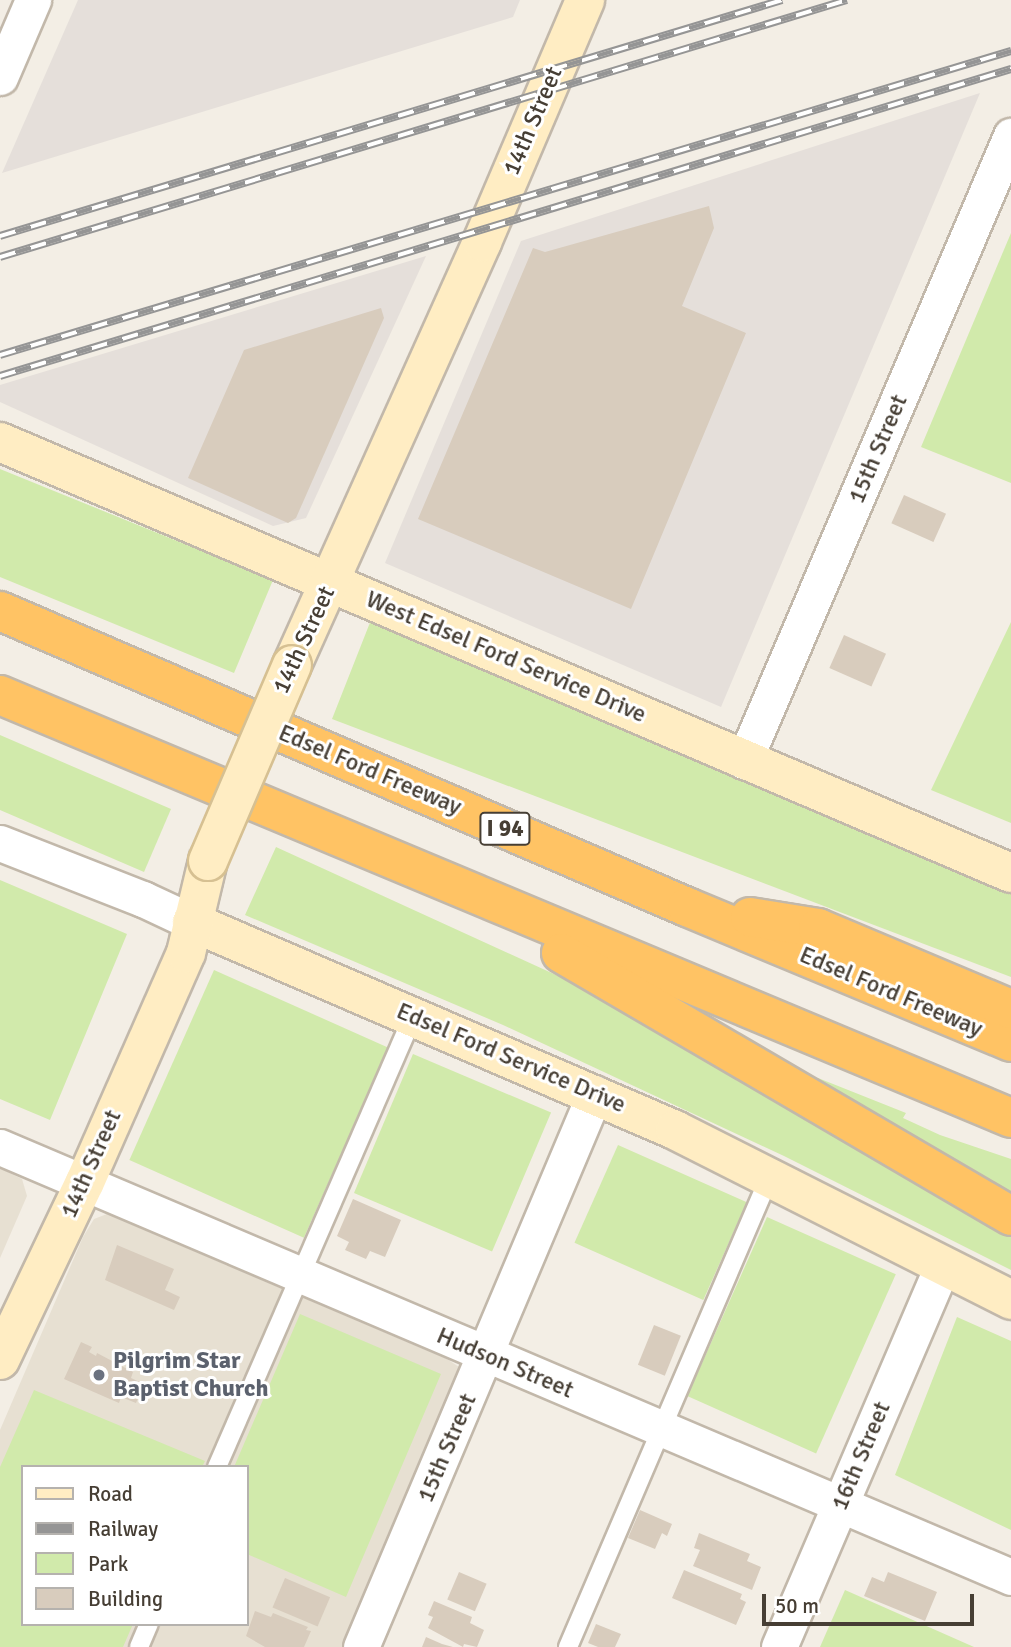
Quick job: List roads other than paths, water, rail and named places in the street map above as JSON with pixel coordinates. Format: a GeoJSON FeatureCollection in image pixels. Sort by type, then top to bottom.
{"type":"FeatureCollection","features":[{"type":"Feature","properties":{"kind":"highway","name":"Edsel Ford Freeway"},"geometry":{"type":"LineString","coordinates":[[0,611],[687,907],[1011,1042]]}},
{"type":"Feature","properties":{"kind":"highway"},"geometry":{"type":"LineString","coordinates":[[0,695],[1011,1118]]}},
{"type":"Feature","properties":{"kind":"highway"},"geometry":{"type":"LineString","coordinates":[[432,877],[1011,1216]]}},
{"type":"Feature","properties":{"kind":"highway"},"geometry":{"type":"LineString","coordinates":[[687,907],[818,928],[1011,1009]]}},
{"type":"Feature","properties":{"kind":"street"},"geometry":{"type":"LineString","coordinates":[[0,77],[33,0]]}},
{"type":"Feature","properties":{"kind":"street","name":"14th Street"},"geometry":{"type":"LineString","coordinates":[[0,1360],[85,1182],[186,953],[208,861],[585,0]]}},
{"type":"Feature","properties":{"kind":"street","name":"15th Street"},"geometry":{"type":"LineString","coordinates":[[744,761],[1011,136]]}},
{"type":"Feature","properties":{"kind":"street","name":"West Edsel Ford Service Drive"},"geometry":{"type":"LineString","coordinates":[[0,442],[1011,873]]}},
{"type":"Feature","properties":{"kind":"street","name":"Edsel Ford Service Drive"},"geometry":{"type":"LineString","coordinates":[[0,843],[143,899],[595,1093],[1011,1300]]}},
{"type":"Feature","properties":{"kind":"street","name":"15th Street"},"geometry":{"type":"LineString","coordinates":[[361,1647],[595,1093]]}},
{"type":"Feature","properties":{"kind":"street","name":"Hudson Street"},"geometry":{"type":"LineString","coordinates":[[0,1147],[1011,1577]]}},
{"type":"Feature","properties":{"kind":"street","name":"16th Street"},"geometry":{"type":"LineString","coordinates":[[779,1647],[942,1266]]}},
{"type":"Feature","properties":{"kind":"lane"},"geometry":{"type":"LineString","coordinates":[[218,1465],[414,1015]]}},
{"type":"Feature","properties":{"kind":"lane"},"geometry":{"type":"LineString","coordinates":[[568,1647],[769,1178]]}},
{"type":"Feature","properties":{"kind":"lane"},"geometry":{"type":"LineString","coordinates":[[139,1647],[148,1626]]}},
{"type":"Feature","properties":{"kind":"railway"},"geometry":{"type":"LineString","coordinates":[[0,236],[782,0]]}},
{"type":"Feature","properties":{"kind":"railway"},"geometry":{"type":"LineString","coordinates":[[0,257],[847,0]]}},
{"type":"Feature","properties":{"kind":"railway"},"geometry":{"type":"LineString","coordinates":[[0,355],[1011,51]]}},
{"type":"Feature","properties":{"kind":"railway"},"geometry":{"type":"LineString","coordinates":[[0,376],[1011,69]]}},
{"type":"Feature","properties":{"kind":"place","name":"Pilgrim Star Baptist Church"},"geometry":{"type":"Point","coordinates":[99,1375]}}]}
